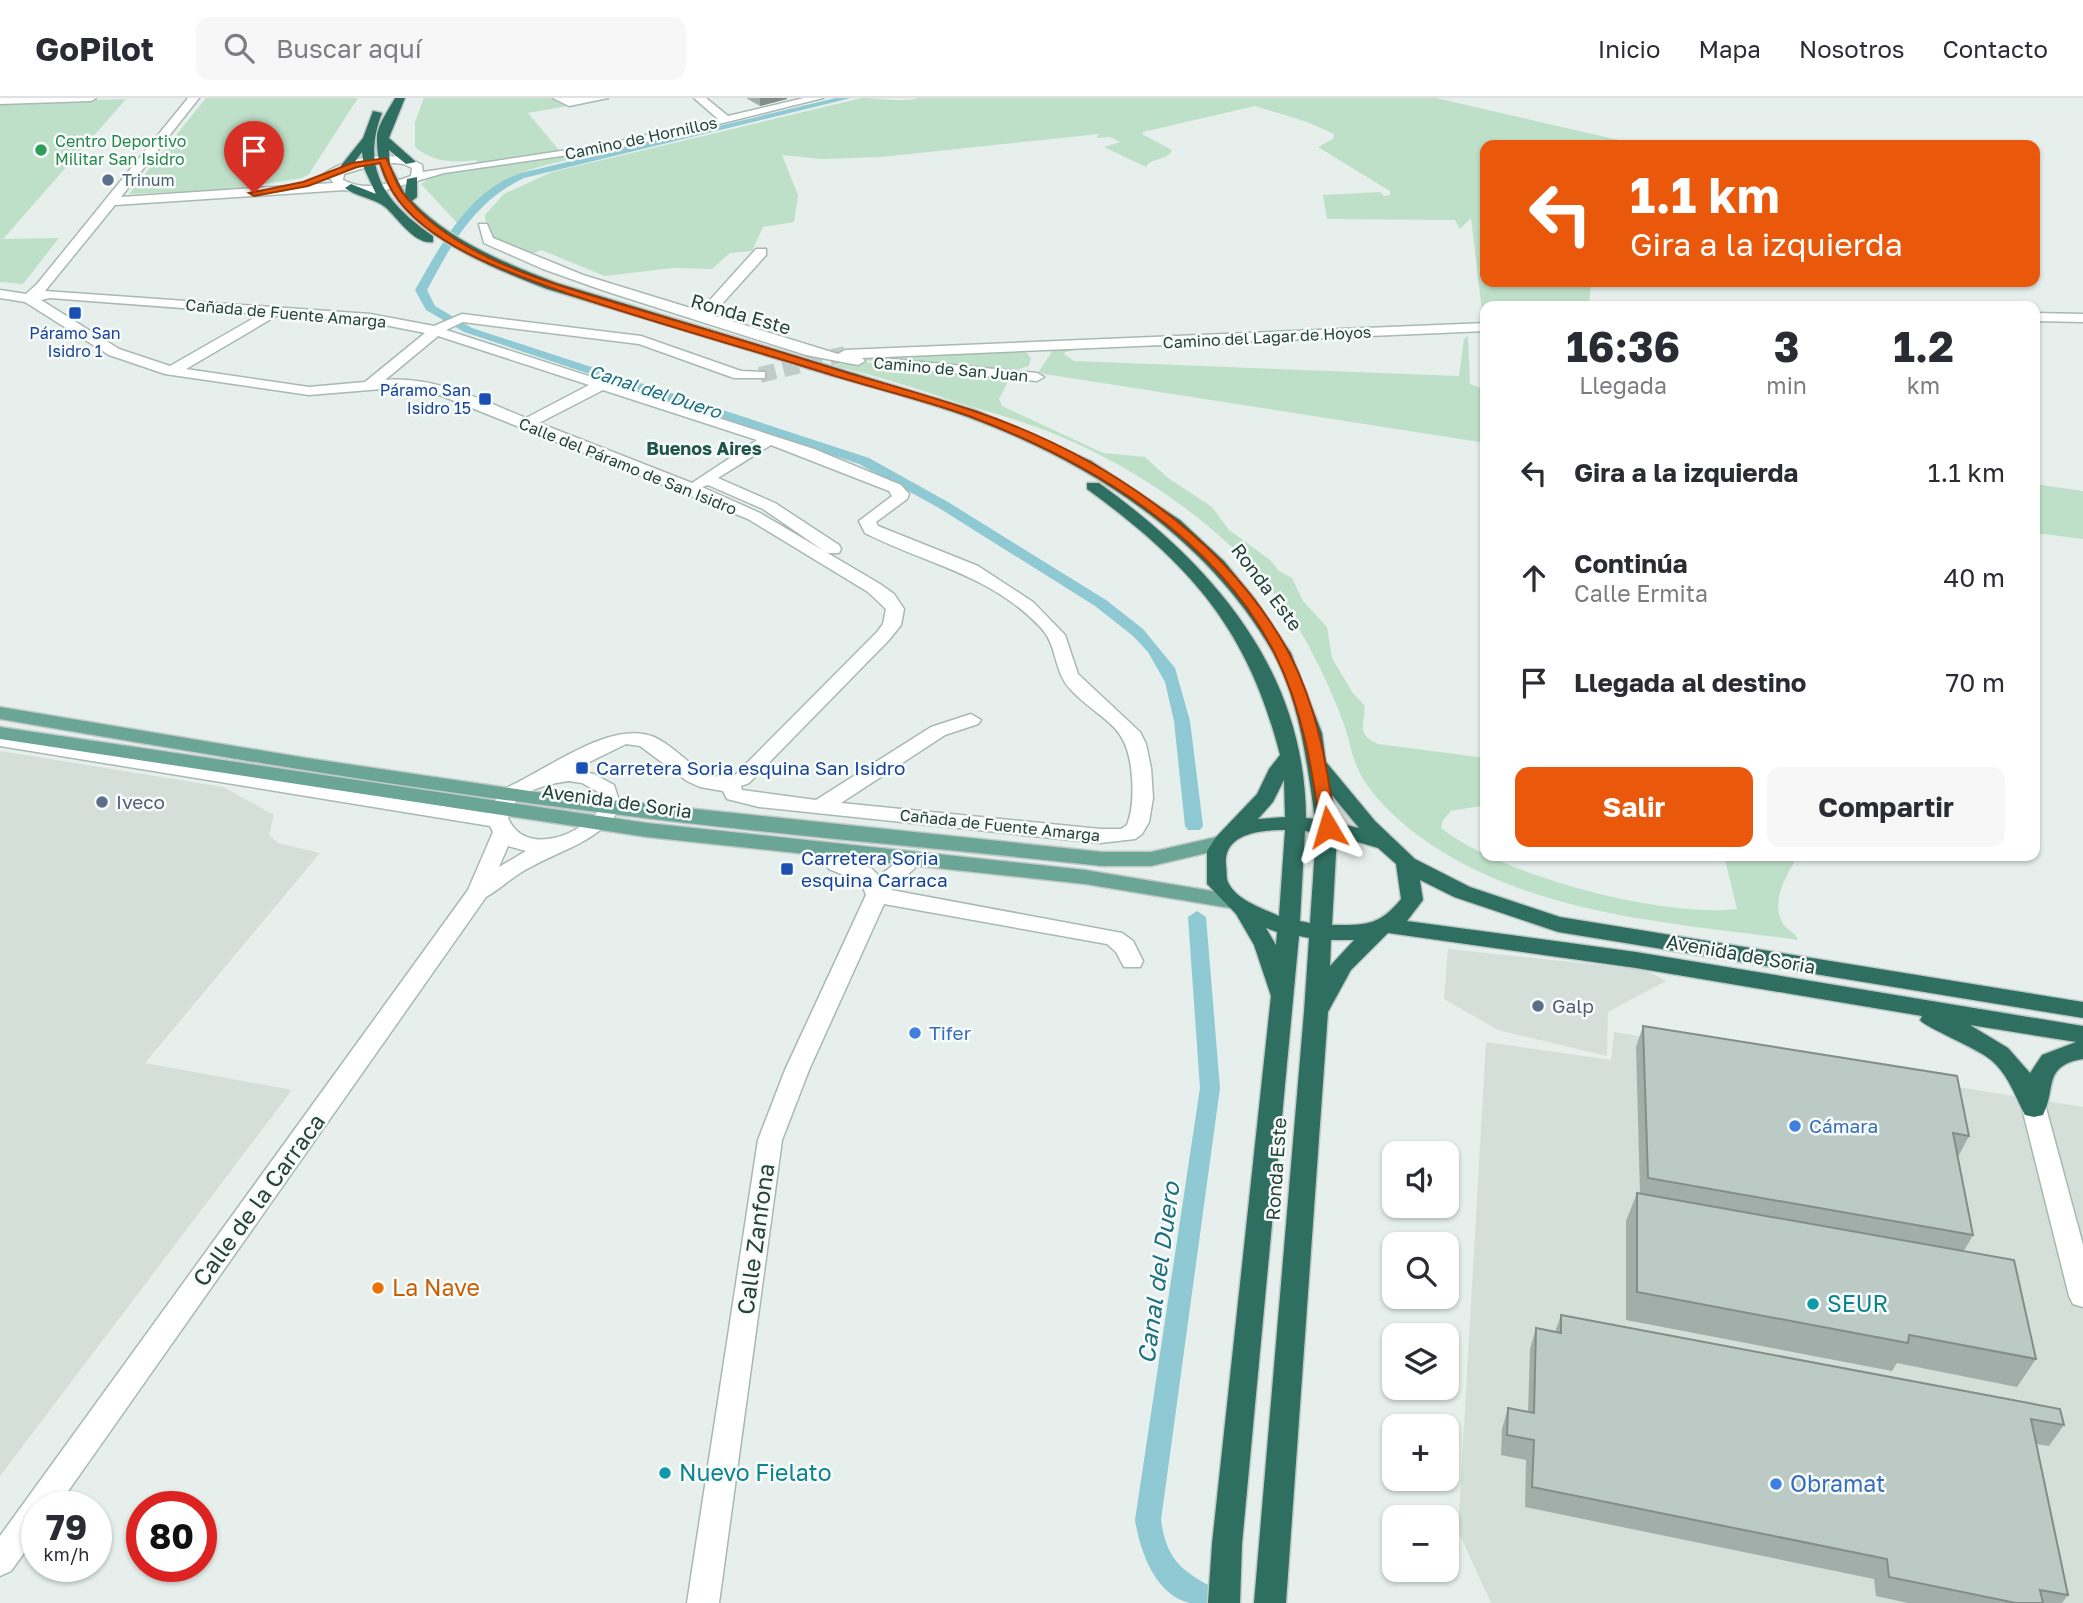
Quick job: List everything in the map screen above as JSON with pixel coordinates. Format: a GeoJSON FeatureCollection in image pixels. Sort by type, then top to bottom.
{"type":"FeatureCollection","features":[{"type":"Feature","properties":{"kind":"highway","name":"Ronda Este"},"geometry":{"type":"LineString","coordinates":[[387,98],[375,117],[366,141],[367,162],[377,188],[387,204],[488,272],[572,302],[942,415],[1049,460],[1092,485],[1164,538],[1226,607],[1246,636],[1290,756],[1296,822],[1289,927],[1227,1544],[1224,1603]]}},
{"type":"Feature","properties":{"kind":"highway","name":"Ronda Este"},"geometry":{"type":"LineString","coordinates":[[400,98],[387,117],[382,138],[383,160],[393,186],[437,238]]}},
{"type":"Feature","properties":{"kind":"highway"},"geometry":{"type":"LineString","coordinates":[[382,138],[414,170],[411,197],[404,201]]}},
{"type":"Feature","properties":{"kind":"highway"},"geometry":{"type":"LineString","coordinates":[[341,171],[366,141]]}},
{"type":"Feature","properties":{"kind":"highway"},"geometry":{"type":"LineString","coordinates":[[348,187],[387,204]]}},
{"type":"Feature","properties":{"kind":"highway","name":"Ronda Este"},"geometry":{"type":"LineString","coordinates":[[462,253],[552,286],[973,414],[1085,464],[1174,524],[1218,565],[1249,603],[1282,653],[1304,709],[1320,766],[1328,827],[1270,1603]]}},
{"type":"Feature","properties":{"kind":"highway"},"geometry":{"type":"LineString","coordinates":[[1282,1000],[1265,945],[1214,871],[1214,859],[1229,837],[1266,797],[1279,769],[1290,756]]}},
{"type":"Feature","properties":{"kind":"highway","name":"Avenida de Soria"},"geometry":{"type":"LineString","coordinates":[[1320,766],[1385,843],[1407,864],[1462,892],[1558,923],[2083,1010]]}},
{"type":"Feature","properties":{"kind":"highway"},"geometry":{"type":"LineString","coordinates":[[1229,837],[1268,823],[1296,822],[1328,827],[1385,843]]}},
{"type":"Feature","properties":{"kind":"highway"},"geometry":{"type":"LineString","coordinates":[[1316,1012],[1342,965],[1404,914],[1412,901],[1407,864]]}},
{"type":"Feature","properties":{"kind":"highway","name":"Avenida de Soria"},"geometry":{"type":"LineString","coordinates":[[1238,906],[1289,927],[1320,933],[1353,934],[1384,928],[1622,958],[2083,1035]]}},
{"type":"Feature","properties":{"kind":"highway"},"geometry":{"type":"LineString","coordinates":[[1749,980],[1942,1023],[1968,1034],[1994,1050],[2018,1073],[2034,1108]]}},
{"type":"Feature","properties":{"kind":"highway"},"geometry":{"type":"LineString","coordinates":[[2034,1108],[2039,1074],[2056,1058],[2083,1050]]}},
{"type":"Feature","properties":{"kind":"main road","name":"Avenida de Soria"},"geometry":{"type":"LineString","coordinates":[[0,713],[503,814]]}},
{"type":"Feature","properties":{"kind":"main road","name":"Avenida de Soria"},"geometry":{"type":"LineString","coordinates":[[0,733],[503,814],[606,816],[1102,859],[1151,859],[1229,837]]}},
{"type":"Feature","properties":{"kind":"main road","name":"Avenida de Soria"},"geometry":{"type":"LineString","coordinates":[[606,816],[740,843],[974,862],[1238,906]]}},
{"type":"Feature","properties":{"kind":"street"},"geometry":{"type":"LineString","coordinates":[[0,101],[91,98]]}},
{"type":"Feature","properties":{"kind":"street"},"geometry":{"type":"LineString","coordinates":[[29,298],[42,287],[194,98]]}},
{"type":"Feature","properties":{"kind":"street"},"geometry":{"type":"LineString","coordinates":[[558,98],[569,103],[603,98]]}},
{"type":"Feature","properties":{"kind":"street"},"geometry":{"type":"LineString","coordinates":[[699,98],[726,120]]}},
{"type":"Feature","properties":{"kind":"street","name":"Camino de Hornillos"},"geometry":{"type":"LineString","coordinates":[[414,170],[555,156],[726,120],[798,100],[818,98]]}},
{"type":"Feature","properties":{"kind":"street"},"geometry":{"type":"LineString","coordinates":[[272,191],[367,162],[383,160],[414,170]]}},
{"type":"Feature","properties":{"kind":"street"},"geometry":{"type":"LineString","coordinates":[[112,201],[348,187],[377,188],[393,186],[414,170]]}},
{"type":"Feature","properties":{"kind":"street"},"geometry":{"type":"LineString","coordinates":[[341,171],[337,181],[348,187]]}},
{"type":"Feature","properties":{"kind":"street","name":"Camino de San Juan"},"geometry":{"type":"LineString","coordinates":[[483,227],[488,240],[523,258],[848,360],[1037,377]]}},
{"type":"Feature","properties":{"kind":"street"},"geometry":{"type":"LineString","coordinates":[[703,316],[761,252]]}},
{"type":"Feature","properties":{"kind":"street","name":"Calle del Páramo de San Isidro"},"geometry":{"type":"LineString","coordinates":[[0,294],[29,298],[114,352],[172,371],[309,391],[406,383],[428,386],[525,425],[700,484],[874,588],[895,609],[892,625],[742,779],[730,784]]}},
{"type":"Feature","properties":{"kind":"street","name":"Cañada de Fuente Amarga"},"geometry":{"type":"LineString","coordinates":[[29,298],[50,294],[277,310],[440,327],[829,459],[895,488],[901,494],[899,499],[867,521],[871,529],[975,571],[1000,586],[1047,625],[1062,645],[1063,667],[1068,674],[1135,739],[1141,760],[1142,820],[1134,831],[1116,836],[759,801],[734,794],[730,784]]}},
{"type":"Feature","properties":{"kind":"street"},"geometry":{"type":"LineString","coordinates":[[172,371],[277,310]]}},
{"type":"Feature","properties":{"kind":"street"},"geometry":{"type":"LineString","coordinates":[[2040,317],[2083,318]]}},
{"type":"Feature","properties":{"kind":"street"},"geometry":{"type":"LineString","coordinates":[[370,385],[440,327],[462,318],[641,340],[739,375],[760,374]]}},
{"type":"Feature","properties":{"kind":"street","name":"Camino del Lagar de Hoyos"},"geometry":{"type":"LineString","coordinates":[[845,354],[1048,344],[1258,339],[1480,327]]}},
{"type":"Feature","properties":{"kind":"street"},"geometry":{"type":"LineString","coordinates":[[1016,374],[1036,365],[1048,344]]}},
{"type":"Feature","properties":{"kind":"street","name":"Calle del Páramo de San Isidro"},"geometry":{"type":"LineString","coordinates":[[394,366],[423,379],[428,386]]}},
{"type":"Feature","properties":{"kind":"street"},"geometry":{"type":"LineString","coordinates":[[525,425],[603,384]]}},
{"type":"Feature","properties":{"kind":"street"},"geometry":{"type":"LineString","coordinates":[[700,484],[769,439]]}},
{"type":"Feature","properties":{"kind":"street"},"geometry":{"type":"LineString","coordinates":[[820,807],[938,731],[971,720]]}},
{"type":"Feature","properties":{"kind":"street"},"geometry":{"type":"LineString","coordinates":[[555,844],[526,843],[503,814],[540,779],[625,738],[658,745],[695,779],[730,784]]}},
{"type":"Feature","properties":{"kind":"street","name":"Avenida de Soria"},"geometry":{"type":"LineString","coordinates":[[0,740],[503,814]]}},
{"type":"Feature","properties":{"kind":"street"},"geometry":{"type":"LineString","coordinates":[[600,783],[596,764],[602,748]]}},
{"type":"Feature","properties":{"kind":"street"},"geometry":{"type":"LineString","coordinates":[[540,779],[569,775],[600,783],[607,789],[606,816]]}},
{"type":"Feature","properties":{"kind":"street","name":"Calle de la Carraca"},"geometry":{"type":"LineString","coordinates":[[50,1491],[478,892],[503,814]]}},
{"type":"Feature","properties":{"kind":"street","name":"Calle de la Carraca"},"geometry":{"type":"LineString","coordinates":[[478,892],[515,866],[555,844],[576,839],[606,816]]}},
{"type":"Feature","properties":{"kind":"street"},"geometry":{"type":"LineString","coordinates":[[836,864],[870,876],[876,882],[877,895],[1114,938],[1125,947],[1132,961]]}},
{"type":"Feature","properties":{"kind":"street","name":"Calle Zanfona"},"geometry":{"type":"LineString","coordinates":[[703,1603],[770,1140],[797,1070],[877,895],[884,883],[904,867]]}},
{"type":"Feature","properties":{"kind":"street"},"geometry":{"type":"LineString","coordinates":[[2034,1108],[2083,1296]]}},
{"type":"Feature","properties":{"kind":"street","name":"Calle de la Carraca"},"geometry":{"type":"LineString","coordinates":[[0,1561],[21,1532]]}},
{"type":"Feature","properties":{"kind":"shaded area","name":"Iveco"},"geometry":{"type":"Polygon","coordinates":[[[0,751],[223,787],[274,815],[269,835],[278,843],[320,853],[145,1063],[292,1090],[0,1476],[0,751]]]}},
{"type":"Feature","properties":{"kind":"shaded area","name":"Galp"},"geometry":{"type":"Polygon","coordinates":[[[1448,949],[1646,970],[1666,981],[1608,1012],[1607,1056],[1498,1030],[1444,999],[1448,949]]]}},
{"type":"Feature","properties":{"kind":"shaded area"},"geometry":{"type":"Polygon","coordinates":[[[1614,1032],[2083,1107],[2083,1603],[1491,1603],[1459,1533],[1486,1042],[1611,1060],[1614,1032]]]}},
{"type":"Feature","properties":{"kind":"green space"},"geometry":{"type":"Polygon","coordinates":[[[206,98],[358,98],[309,174],[302,178],[228,190],[129,194],[206,98]]]}},
{"type":"Feature","properties":{"kind":"green space"},"geometry":{"type":"Polygon","coordinates":[[[424,98],[552,98],[562,104],[573,105],[528,113],[559,150],[478,163],[476,160],[451,161],[436,158],[415,147],[415,122],[424,98]]]}},
{"type":"Feature","properties":{"kind":"green space"},"geometry":{"type":"Polygon","coordinates":[[[862,98],[1436,98],[1618,140],[1480,140],[1480,287],[1591,287],[1589,301],[1481,301],[1471,218],[1460,229],[1455,220],[1327,219],[1323,195],[1380,192],[1384,196],[1390,195],[1390,191],[1318,147],[1333,139],[1334,134],[1307,122],[1255,106],[1143,132],[1142,134],[1172,150],[1167,156],[1146,167],[1104,147],[1120,142],[1110,137],[1096,138],[1099,134],[881,157],[821,159],[782,155],[798,195],[794,222],[763,227],[752,251],[730,253],[712,269],[673,268],[605,276],[541,250],[527,256],[493,236],[486,224],[485,215],[504,194],[552,172],[862,98]]]}},
{"type":"Feature","properties":{"kind":"green space","name":"Centro Deportivo Militar San Isidro"},"geometry":{"type":"Polygon","coordinates":[[[126,99],[3,239],[59,238],[23,284],[0,282],[0,103],[126,99]]]}},
{"type":"Feature","properties":{"kind":"green space"},"geometry":{"type":"Polygon","coordinates":[[[610,151],[518,174],[486,193],[458,224],[421,184],[434,175],[610,151]]]}},
{"type":"Feature","properties":{"kind":"green space"},"geometry":{"type":"Polygon","coordinates":[[[1467,332],[1209,346],[1079,348],[1063,353],[1074,361],[1459,376],[1464,339],[1468,336],[1470,384],[1480,388],[1480,442],[1038,373],[1054,348],[1467,332]]]}},
{"type":"Feature","properties":{"kind":"green space"},"geometry":{"type":"Polygon","coordinates":[[[1025,351],[1031,358],[1029,366],[1012,371],[862,360],[863,355],[1025,351]]]}},
{"type":"Feature","properties":{"kind":"green space"},"geometry":{"type":"Polygon","coordinates":[[[851,361],[1011,376],[999,399],[1002,406],[1103,453],[1145,457],[1168,478],[1212,507],[1229,530],[1270,560],[1279,571],[1292,578],[1303,601],[1327,627],[1332,658],[1352,692],[1364,705],[1363,731],[1370,740],[1378,744],[1480,757],[1480,806],[1451,811],[1443,820],[1441,828],[1480,851],[1480,861],[1500,861],[1583,890],[1626,900],[1705,910],[1737,909],[1725,861],[1795,861],[1781,889],[1778,906],[1783,924],[1798,940],[1647,920],[1597,910],[1548,898],[1500,881],[1455,859],[1412,831],[1376,797],[1357,767],[1326,681],[1284,606],[1257,572],[1191,512],[1116,463],[1039,428],[897,383],[833,366],[851,361]]]}},
{"type":"Feature","properties":{"kind":"green space"},"geometry":{"type":"Polygon","coordinates":[[[2040,485],[2083,491],[2083,539],[2040,534],[2040,485]]]}},
{"type":"Feature","properties":{"kind":"building","name":"Cámara"},"geometry":{"type":"Polygon","coordinates":[[[1643,1026],[1957,1076],[1969,1136],[1953,1133],[1973,1235],[1648,1178],[1643,1026]]]}},
{"type":"Feature","properties":{"kind":"building","name":"SEUR"},"geometry":{"type":"Polygon","coordinates":[[[1637,1193],[2014,1260],[2036,1359],[1909,1335],[1908,1343],[1637,1292],[1637,1193]]]}},
{"type":"Feature","properties":{"kind":"building","name":"Obramat"},"geometry":{"type":"Polygon","coordinates":[[[1561,1315],[2060,1409],[2064,1425],[2031,1419],[2068,1595],[2040,1590],[2043,1603],[2016,1603],[1889,1577],[1887,1559],[1532,1487],[1534,1440],[1507,1435],[1508,1408],[1534,1413],[1536,1328],[1561,1333],[1561,1315]]]}},
{"type":"Feature","properties":{"kind":"waterway","name":"Canal del Duero"},"geometry":{"type":"LineString","coordinates":[[847,98],[521,176],[505,183],[485,197],[464,221],[421,290],[430,308],[468,330],[864,461],[944,505],[1101,603],[1138,632],[1154,649],[1173,682],[1182,721],[1194,826]]}},
{"type":"Feature","properties":{"kind":"waterway","name":"Canal del Duero"},"geometry":{"type":"LineString","coordinates":[[1197,917],[1210,1088],[1148,1520],[1155,1551],[1168,1572],[1177,1581],[1216,1603]]}},
{"type":"Feature","properties":{"kind":"tunnel"},"geometry":{"type":"LineString","coordinates":[[760,375],[845,354]]}},
{"type":"Feature","properties":{"kind":"place","name":"Centro Deportivo Militar San Isidro"},"geometry":{"type":"Point","coordinates":[41,150]}},
{"type":"Feature","properties":{"kind":"place","name":"Trinum"},"geometry":{"type":"Point","coordinates":[108,180]}},
{"type":"Feature","properties":{"kind":"place","name":"Páramo San Isidro 1"},"geometry":{"type":"Point","coordinates":[75,313]}},
{"type":"Feature","properties":{"kind":"place","name":"Páramo San Isidro 15"},"geometry":{"type":"Point","coordinates":[485,399]}},
{"type":"Feature","properties":{"kind":"place","name":"Carretera Soria esquina San Isidro"},"geometry":{"type":"Point","coordinates":[582,768]}},
{"type":"Feature","properties":{"kind":"place","name":"Iveco"},"geometry":{"type":"Point","coordinates":[102,802]}},
{"type":"Feature","properties":{"kind":"place","name":"Carretera Soria esquina Carraca"},"geometry":{"type":"Point","coordinates":[787,869]}},
{"type":"Feature","properties":{"kind":"place","name":"Galp"},"geometry":{"type":"Point","coordinates":[1538,1006]}},
{"type":"Feature","properties":{"kind":"place","name":"Tifer"},"geometry":{"type":"Point","coordinates":[915,1033]}},
{"type":"Feature","properties":{"kind":"place","name":"Cámara"},"geometry":{"type":"Point","coordinates":[1795,1126]}},
{"type":"Feature","properties":{"kind":"place","name":"La Nave"},"geometry":{"type":"Point","coordinates":[378,1288]}},
{"type":"Feature","properties":{"kind":"place","name":"SEUR"},"geometry":{"type":"Point","coordinates":[1813,1304]}},
{"type":"Feature","properties":{"kind":"place","name":"Nuevo Fielato"},"geometry":{"type":"Point","coordinates":[665,1473]}},
{"type":"Feature","properties":{"kind":"place","name":"Obramat"},"geometry":{"type":"Point","coordinates":[1776,1484]}},
{"type":"Feature","properties":{"kind":"district","name":"Buenos Aires"},"geometry":{"type":"Point","coordinates":[704,449]}},
{"type":"Feature","properties":{"kind":"route"},"geometry":{"type":"LineString","coordinates":[[254,193],[305,184],[355,165],[383,160],[386,173],[397,192],[425,220],[469,251],[508,269],[552,286],[973,414],[1021,433],[1085,464],[1174,524],[1218,565],[1249,603],[1282,653],[1304,709],[1320,766],[1328,827]]}}]}
